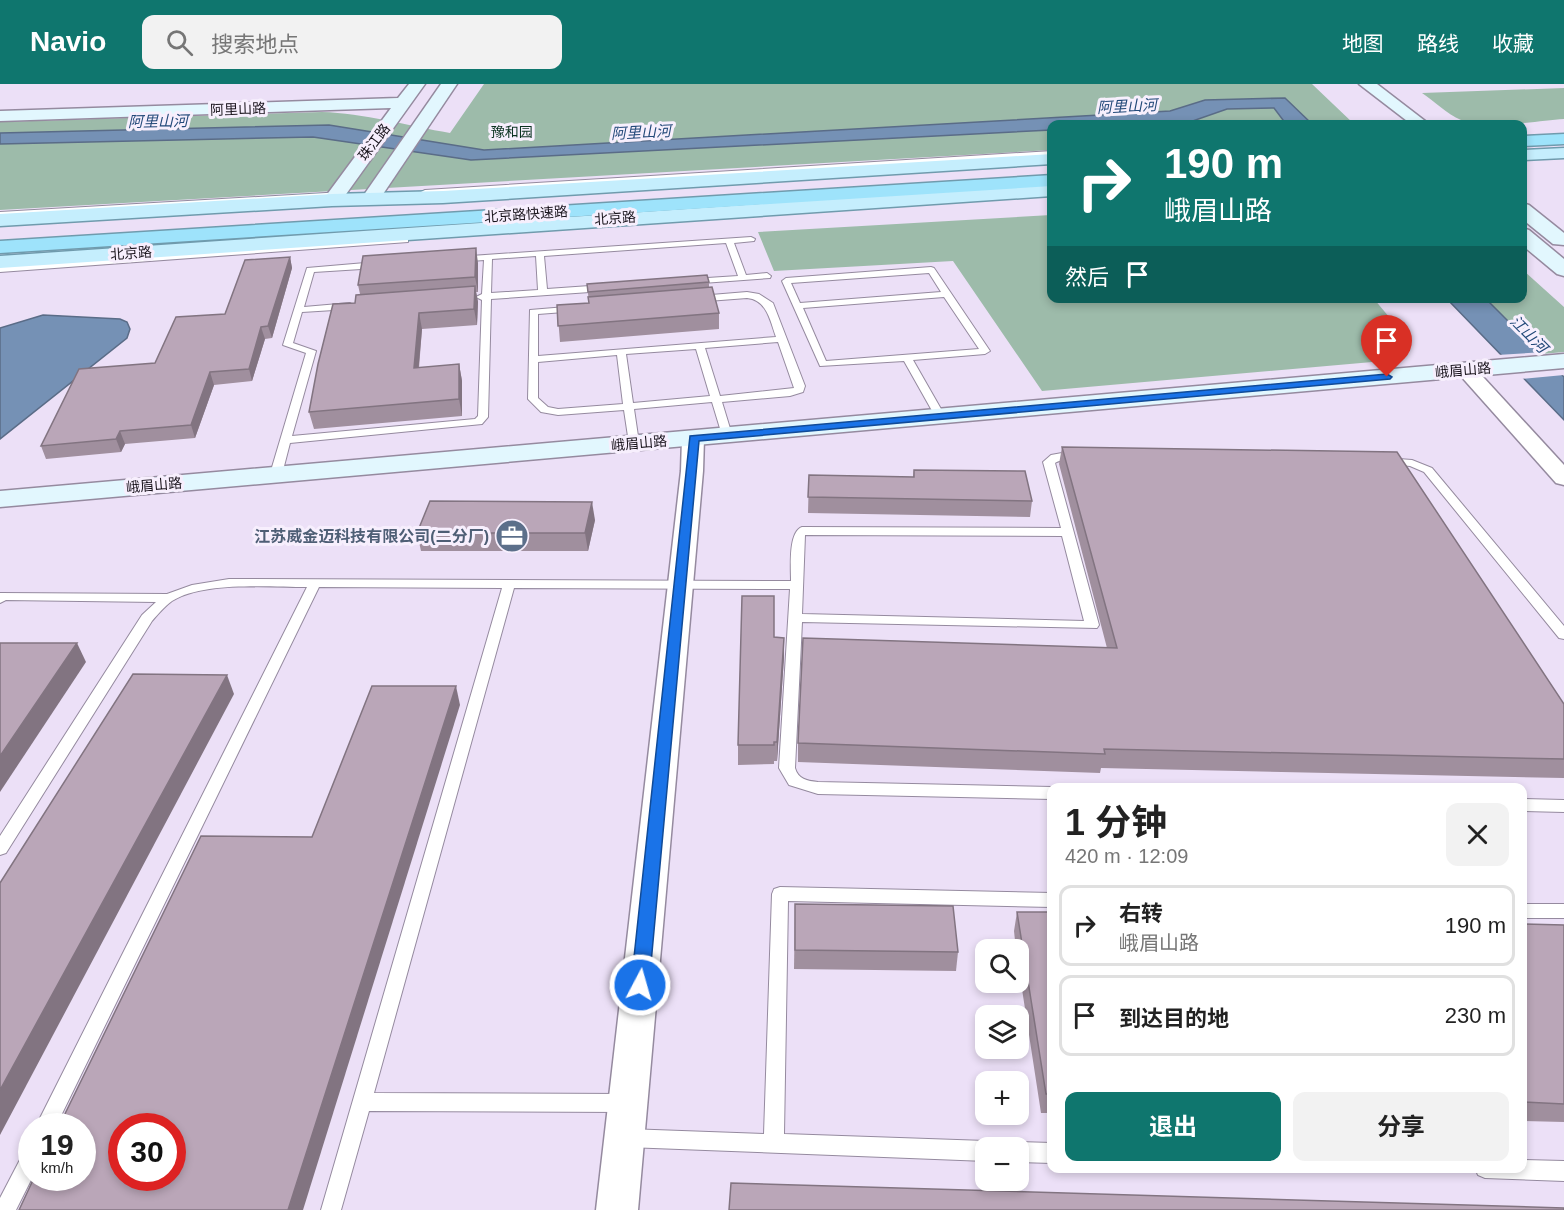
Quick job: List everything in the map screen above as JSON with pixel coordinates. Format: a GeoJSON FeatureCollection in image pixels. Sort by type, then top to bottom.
{"type":"FeatureCollection","features":[{"type":"Feature","properties":{"kind":"highway"},"geometry":{"type":"LineString","coordinates":[[1527,141],[1564,139]]}},
{"type":"Feature","properties":{"kind":"highway","name":"北京路快速路"},"geometry":{"type":"LineString","coordinates":[[0,235],[1047,169]]}},
{"type":"Feature","properties":{"kind":"highway","name":"北京路快速路"},"geometry":{"type":"LineString","coordinates":[[0,247],[1047,180]]}},
{"type":"Feature","properties":{"kind":"highway"},"geometry":{"type":"LineString","coordinates":[[0,228],[317,209],[460,207]]}},
{"type":"Feature","properties":{"kind":"highway"},"geometry":{"type":"LineString","coordinates":[[0,254],[285,233],[382,223]]}},
{"type":"Feature","properties":{"kind":"main road"},"geometry":{"type":"LineString","coordinates":[[1527,136],[1564,134]]}},
{"type":"Feature","properties":{"kind":"main road"},"geometry":{"type":"LineString","coordinates":[[1527,154],[1564,151]]}},
{"type":"Feature","properties":{"kind":"main road","name":"北京路"},"geometry":{"type":"LineString","coordinates":[[0,220],[334,197],[443,197],[1047,159]]}},
{"type":"Feature","properties":{"kind":"main road","name":"北京路"},"geometry":{"type":"LineString","coordinates":[[0,262],[1047,190]]}},
{"type":"Feature","properties":{"kind":"street","name":"珠江路"},"geometry":{"type":"LineString","coordinates":[[334,197],[417,84]]}},
{"type":"Feature","properties":{"kind":"street","name":"珠江路"},"geometry":{"type":"LineString","coordinates":[[371,196],[449,84]]}},
{"type":"Feature","properties":{"kind":"street"},"geometry":{"type":"LineString","coordinates":[[1367,84],[1416,120]]}},
{"type":"Feature","properties":{"kind":"street"},"geometry":{"type":"LineString","coordinates":[[1351,90],[1387,119]]}},
{"type":"Feature","properties":{"kind":"street","name":"阿里山路"},"geometry":{"type":"LineString","coordinates":[[0,116],[404,103]]}},
{"type":"Feature","properties":{"kind":"street"},"geometry":{"type":"LineString","coordinates":[[1527,212],[1564,243]]}},
{"type":"Feature","properties":{"kind":"street"},"geometry":{"type":"LineString","coordinates":[[1527,238],[1564,270]]}},
{"type":"Feature","properties":{"kind":"street","name":"峨眉山路"},"geometry":{"type":"LineString","coordinates":[[0,499],[1564,361]]}},
{"type":"Feature","properties":{"kind":"street"},"geometry":{"type":"LineString","coordinates":[[1466,370],[1564,478]]}},
{"type":"Feature","properties":{"kind":"street"},"geometry":{"type":"LineString","coordinates":[[617,1210],[681,584],[693,438]]}},
{"type":"Feature","properties":{"kind":"lane"},"geometry":{"type":"LineString","coordinates":[[371,196],[1047,153]]}},
{"type":"Feature","properties":{"kind":"lane"},"geometry":{"type":"LineString","coordinates":[[0,269],[301,249],[465,234],[1047,195]]}},
{"type":"Feature","properties":{"kind":"lane"},"geometry":{"type":"LineString","coordinates":[[0,214],[334,197]]}},
{"type":"Feature","properties":{"kind":"lane"},"geometry":{"type":"LineString","coordinates":[[452,260],[751,239]]}},
{"type":"Feature","properties":{"kind":"lane"},"geometry":{"type":"LineString","coordinates":[[729,240],[743,278]]}},
{"type":"Feature","properties":{"kind":"lane"},"geometry":{"type":"LineString","coordinates":[[540,254],[543,292]]}},
{"type":"Feature","properties":{"kind":"lane"},"geometry":{"type":"LineString","coordinates":[[286,440],[478,422],[483,417],[488,257]]}},
{"type":"Feature","properties":{"kind":"lane"},"geometry":{"type":"LineString","coordinates":[[276,474],[311,351],[288,345],[310,270],[393,264]]}},
{"type":"Feature","properties":{"kind":"lane"},"geometry":{"type":"LineString","coordinates":[[931,270],[985,351],[823,364],[797,306],[786,280],[931,270]]}},
{"type":"Feature","properties":{"kind":"lane"},"geometry":{"type":"LineString","coordinates":[[686,282],[767,276]]}},
{"type":"Feature","properties":{"kind":"lane"},"geometry":{"type":"LineString","coordinates":[[475,297],[614,287]]}},
{"type":"Feature","properties":{"kind":"lane"},"geometry":{"type":"LineString","coordinates":[[797,306],[947,294]]}},
{"type":"Feature","properties":{"kind":"lane"},"geometry":{"type":"LineString","coordinates":[[747,295],[764,299],[768,303],[800,386],[799,390],[790,393],[558,412],[545,410],[533,399],[533,359],[533,312],[747,295]]}},
{"type":"Feature","properties":{"kind":"lane"},"geometry":{"type":"LineString","coordinates":[[298,310],[357,305]]}},
{"type":"Feature","properties":{"kind":"lane"},"geometry":{"type":"LineString","coordinates":[[533,359],[782,339]]}},
{"type":"Feature","properties":{"kind":"lane"},"geometry":{"type":"LineString","coordinates":[[700,346],[727,435]]}},
{"type":"Feature","properties":{"kind":"lane"},"geometry":{"type":"LineString","coordinates":[[621,352],[634,443]]}},
{"type":"Feature","properties":{"kind":"lane"},"geometry":{"type":"LineString","coordinates":[[907,358],[940,416]]}},
{"type":"Feature","properties":{"kind":"lane"},"geometry":{"type":"LineString","coordinates":[[795,618],[1092,624],[1049,462],[1052,458],[1060,456],[1095,457]]}},
{"type":"Feature","properties":{"kind":"lane"},"geometry":{"type":"LineString","coordinates":[[1376,461],[1412,463],[1428,470],[1564,635]]}},
{"type":"Feature","properties":{"kind":"lane"},"geometry":{"type":"LineString","coordinates":[[1047,793],[818,788],[795,782],[787,768],[799,535],[802,531],[1068,532]]}},
{"type":"Feature","properties":{"kind":"lane"},"geometry":{"type":"LineString","coordinates":[[0,599],[2,596],[168,598],[192,589],[229,583],[797,585]]}},
{"type":"Feature","properties":{"kind":"lane"},"geometry":{"type":"LineString","coordinates":[[52,1113],[315,583]]}},
{"type":"Feature","properties":{"kind":"lane"},"geometry":{"type":"LineString","coordinates":[[331,1210],[509,584]]}},
{"type":"Feature","properties":{"kind":"lane"},"geometry":{"type":"LineString","coordinates":[[0,849],[147,618],[168,598]]}},
{"type":"Feature","properties":{"kind":"lane"},"geometry":{"type":"LineString","coordinates":[[1527,805],[1564,806]]}},
{"type":"Feature","properties":{"kind":"lane"},"geometry":{"type":"LineString","coordinates":[[774,1143],[780,894],[1047,900]]}},
{"type":"Feature","properties":{"kind":"lane"},"geometry":{"type":"LineString","coordinates":[[1527,910],[1564,911]]}},
{"type":"Feature","properties":{"kind":"lane"},"geometry":{"type":"LineString","coordinates":[[362,1102],[628,1103]]}},
{"type":"Feature","properties":{"kind":"lane"},"geometry":{"type":"LineString","coordinates":[[625,1138],[975,1150]]}},
{"type":"Feature","properties":{"kind":"lane"},"geometry":{"type":"LineString","coordinates":[[1029,1152],[1047,1153]]}},
{"type":"Feature","properties":{"kind":"lane"},"geometry":{"type":"LineString","coordinates":[[1527,1170],[1564,1171]]}},
{"type":"Feature","properties":{"kind":"lane"},"geometry":{"type":"LineString","coordinates":[[5,1210],[18,1184]]}},
{"type":"Feature","properties":{"kind":"green space","name":"豫和园"},"geometry":{"type":"Polygon","coordinates":[[[484,84],[1312,84],[1350,120],[1047,120],[1047,150],[0,210],[0,122],[322,112],[370,117],[450,133],[484,84]]]}},
{"type":"Feature","properties":{"kind":"green space"},"geometry":{"type":"Polygon","coordinates":[[[1564,88],[1564,119],[1527,123],[1527,120],[1461,120],[1422,93],[1564,88]]]}},
{"type":"Feature","properties":{"kind":"green space"},"geometry":{"type":"Polygon","coordinates":[[[1047,215],[1047,303],[1377,303],[1400,330],[1364,334],[1395,360],[1042,391],[953,261],[774,271],[758,232],[1047,215]]]}},
{"type":"Feature","properties":{"kind":"green space"},"geometry":{"type":"Polygon","coordinates":[[[1527,274],[1564,307],[1564,352],[1542,354],[1490,303],[1527,303],[1527,274]]]}},
{"type":"Feature","properties":{"kind":"water"},"geometry":{"type":"Polygon","coordinates":[[[1285,98],[1308,120],[1283,120],[1274,108],[1227,109],[1196,120],[1047,120],[1047,130],[471,160],[313,137],[0,144],[0,133],[329,125],[484,150],[1170,111],[1205,100],[1285,98]]]}},
{"type":"Feature","properties":{"kind":"water"},"geometry":{"type":"Polygon","coordinates":[[[1451,303],[1490,303],[1564,377],[1564,420],[1451,303]]]}},
{"type":"Feature","properties":{"kind":"water"},"geometry":{"type":"Polygon","coordinates":[[[43,315],[120,319],[127,322],[130,329],[127,338],[0,439],[0,328],[43,315]]]}},
{"type":"Feature","properties":{"kind":"pier"},"geometry":{"type":"Polygon","coordinates":[[[1544,352],[1564,375],[1520,379],[1497,355],[1544,352]]]}},
{"type":"Feature","properties":{"kind":"building"},"geometry":{"type":"Polygon","coordinates":[[[476,248],[475,277],[358,285],[363,256],[476,248]]]}},
{"type":"Feature","properties":{"kind":"building"},"geometry":{"type":"Polygon","coordinates":[[[290,257],[268,326],[261,327],[249,369],[210,372],[191,425],[120,431],[116,439],[41,446],[79,369],[155,363],[176,317],[225,314],[245,260],[290,257]]]}},
{"type":"Feature","properties":{"kind":"building"},"geometry":{"type":"Polygon","coordinates":[[[707,275],[709,282],[588,292],[587,284],[707,275]]]}},
{"type":"Feature","properties":{"kind":"building"},"geometry":{"type":"Polygon","coordinates":[[[475,286],[474,309],[419,313],[414,368],[459,364],[459,399],[309,412],[333,304],[355,303],[356,295],[475,286]]]}},
{"type":"Feature","properties":{"kind":"building"},"geometry":{"type":"Polygon","coordinates":[[[712,287],[719,313],[558,326],[557,305],[589,303],[588,297],[712,287]]]}},
{"type":"Feature","properties":{"kind":"building"},"geometry":{"type":"Polygon","coordinates":[[[1062,447],[1397,452],[1564,704],[1564,759],[1104,749],[1105,754],[798,743],[803,638],[1117,648],[1062,447]]]}},
{"type":"Feature","properties":{"kind":"building"},"geometry":{"type":"Polygon","coordinates":[[[914,470],[1025,471],[1032,501],[808,497],[809,475],[914,477],[914,470]]]}},
{"type":"Feature","properties":{"kind":"building"},"geometry":{"type":"Polygon","coordinates":[[[430,501],[592,502],[585,533],[417,533],[430,501]]]}},
{"type":"Feature","properties":{"kind":"building"},"geometry":{"type":"Polygon","coordinates":[[[742,596],[774,596],[774,637],[784,638],[777,742],[774,742],[774,745],[738,745],[742,596]]]}},
{"type":"Feature","properties":{"kind":"building"},"geometry":{"type":"Polygon","coordinates":[[[0,643],[77,643],[0,756],[0,643]]]}},
{"type":"Feature","properties":{"kind":"building"},"geometry":{"type":"Polygon","coordinates":[[[133,674],[227,675],[0,1090],[0,883],[133,674]]]}},
{"type":"Feature","properties":{"kind":"building"},"geometry":{"type":"Polygon","coordinates":[[[372,686],[456,686],[288,1210],[19,1210],[28,1191],[96,1191],[96,1113],[65,1113],[201,836],[312,837],[372,686]]]}},
{"type":"Feature","properties":{"kind":"building"},"geometry":{"type":"Polygon","coordinates":[[[795,904],[953,906],[958,952],[795,950],[795,904]]]}},
{"type":"Feature","properties":{"kind":"building"},"geometry":{"type":"Polygon","coordinates":[[[1017,912],[1047,912],[1047,1094],[1029,987],[1029,939],[1021,939],[1017,912]]]}},
{"type":"Feature","properties":{"kind":"building"},"geometry":{"type":"Polygon","coordinates":[[[1527,924],[1564,925],[1564,1104],[1527,1102],[1527,924]]]}},
{"type":"Feature","properties":{"kind":"building"},"geometry":{"type":"Polygon","coordinates":[[[731,1183],[1564,1208],[1564,1210],[729,1210],[731,1183]]]}},
{"type":"Feature","properties":{"kind":"place","name":"江苏威金迈科技有限公司(二分厂)"},"geometry":{"type":"Point","coordinates":[512,536]}},
{"type":"Feature","properties":{"kind":"route"},"geometry":{"type":"LineString","coordinates":[[640,985],[692,471],[693,438],[1387,377]]}},
{"type":"Feature","properties":{"kind":"water label","name":"阿里山河"},"geometry":{"type":"Point","coordinates":[1127,106]}},
{"type":"Feature","properties":{"kind":"water label","name":"阿里山河"},"geometry":{"type":"Point","coordinates":[158,121]}},
{"type":"Feature","properties":{"kind":"water label","name":"阿里山河"},"geometry":{"type":"Point","coordinates":[641,132]}},
{"type":"Feature","properties":{"kind":"water label","name":"江山河"},"geometry":{"type":"Point","coordinates":[1529,334]}}]}
